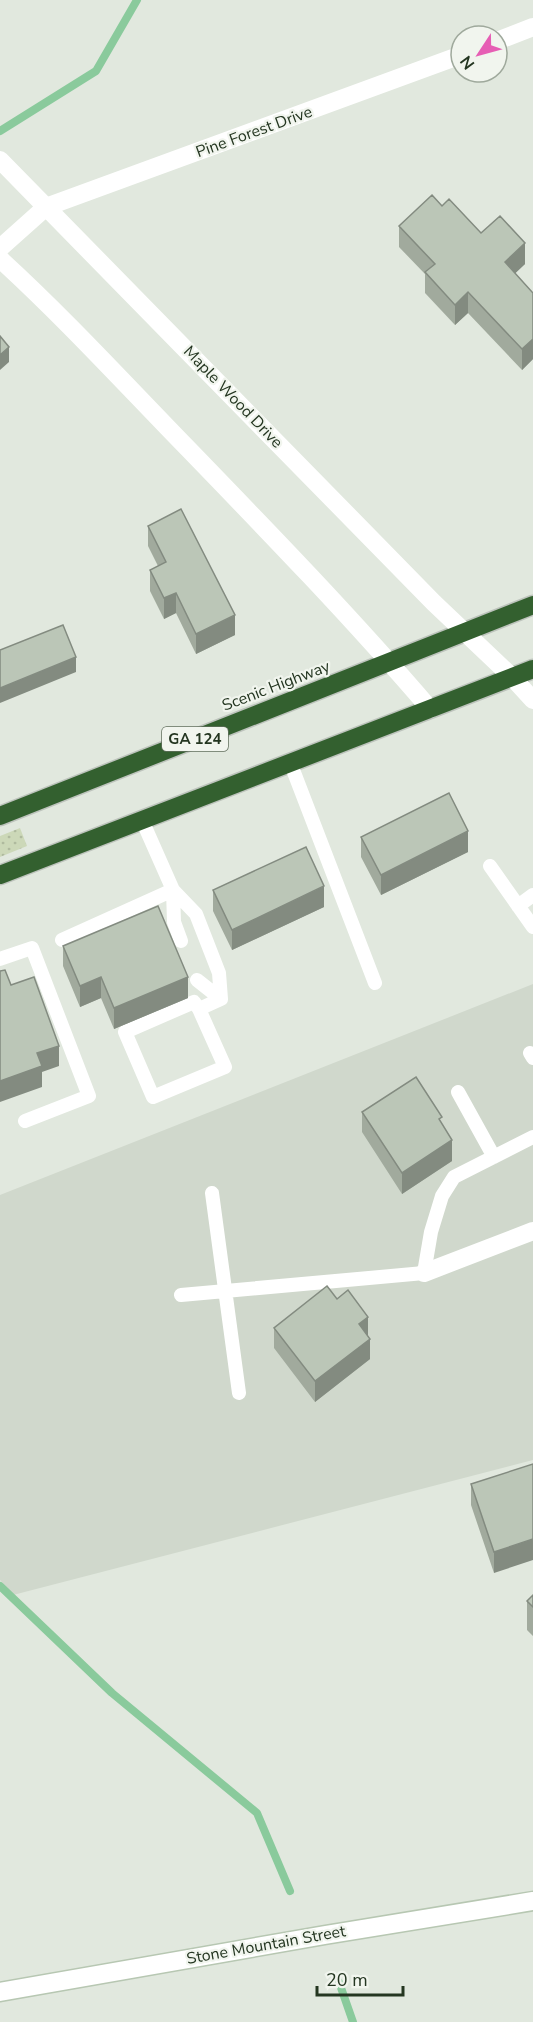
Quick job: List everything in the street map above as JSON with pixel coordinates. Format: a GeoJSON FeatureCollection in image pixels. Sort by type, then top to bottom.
{"type":"FeatureCollection","features":[{"type":"Feature","properties":{"kind":"highway","name":"Scenic Highway"},"geometry":{"type":"LineString","coordinates":[[0,816],[533,606]]}},
{"type":"Feature","properties":{"kind":"highway"},"geometry":{"type":"LineString","coordinates":[[0,875],[533,669]]}},
{"type":"Feature","properties":{"kind":"street"},"geometry":{"type":"LineString","coordinates":[[509,36],[533,27]]}},
{"type":"Feature","properties":{"kind":"street","name":"Pine Forest Drive"},"geometry":{"type":"LineString","coordinates":[[46,207],[449,60]]}},
{"type":"Feature","properties":{"kind":"street","name":"Maple Wood Drive"},"geometry":{"type":"LineString","coordinates":[[0,160],[434,603],[533,700]]}},
{"type":"Feature","properties":{"kind":"street"},"geometry":{"type":"LineString","coordinates":[[0,248],[46,207]]}},
{"type":"Feature","properties":{"kind":"street"},"geometry":{"type":"LineString","coordinates":[[0,259],[249,511],[390,662],[430,709]]}},
{"type":"Feature","properties":{"kind":"street"},"geometry":{"type":"LineString","coordinates":[[424,1274],[533,1231]]}},
{"type":"Feature","properties":{"kind":"street","name":"Stone Mountain Street"},"geometry":{"type":"LineString","coordinates":[[0,1992],[533,1901]]}},
{"type":"Feature","properties":{"kind":"lane"},"geometry":{"type":"LineString","coordinates":[[290,762],[375,983]]}},
{"type":"Feature","properties":{"kind":"lane"},"geometry":{"type":"LineString","coordinates":[[142,820],[173,890],[196,914],[219,973],[221,999]]}},
{"type":"Feature","properties":{"kind":"lane"},"geometry":{"type":"LineString","coordinates":[[490,867],[533,927]]}},
{"type":"Feature","properties":{"kind":"lane"},"geometry":{"type":"LineString","coordinates":[[62,940],[173,890]]}},
{"type":"Feature","properties":{"kind":"lane"},"geometry":{"type":"LineString","coordinates":[[173,890],[174,922],[181,941]]}},
{"type":"Feature","properties":{"kind":"lane"},"geometry":{"type":"LineString","coordinates":[[518,906],[533,895]]}},
{"type":"Feature","properties":{"kind":"lane"},"geometry":{"type":"LineString","coordinates":[[0,959],[32,948],[89,1096],[26,1121]]}},
{"type":"Feature","properties":{"kind":"lane"},"geometry":{"type":"LineString","coordinates":[[197,980],[221,999]]}},
{"type":"Feature","properties":{"kind":"lane"},"geometry":{"type":"LineString","coordinates":[[199,1009],[221,999]]}},
{"type":"Feature","properties":{"kind":"lane"},"geometry":{"type":"LineString","coordinates":[[194,1002],[199,1009],[225,1067],[153,1097],[125,1032],[194,1002]]}},
{"type":"Feature","properties":{"kind":"lane"},"geometry":{"type":"LineString","coordinates":[[458,1092],[494,1157]]}},
{"type":"Feature","properties":{"kind":"lane"},"geometry":{"type":"LineString","coordinates":[[181,1295],[424,1274],[430,1232],[442,1196],[454,1177],[533,1137]]}},
{"type":"Feature","properties":{"kind":"lane"},"geometry":{"type":"LineString","coordinates":[[212,1193],[239,1393]]}},
{"type":"Feature","properties":{"kind":"shaded area"},"geometry":{"type":"Polygon","coordinates":[[[533,984],[533,1460],[13,1595],[0,1580],[0,1195],[533,984]]]}},
{"type":"Feature","properties":{"kind":"green space"},"geometry":{"type":"Polygon","coordinates":[[[20,828],[27,846],[0,857],[0,836],[20,828]]]}},
{"type":"Feature","properties":{"kind":"building"},"geometry":{"type":"Polygon","coordinates":[[[432,195],[442,206],[449,199],[481,233],[500,216],[525,243],[505,262],[533,293],[533,339],[522,349],[468,292],[455,305],[425,272],[435,264],[399,226],[432,195]]]}},
{"type":"Feature","properties":{"kind":"building"},"geometry":{"type":"Polygon","coordinates":[[[0,336],[9,347],[0,355],[0,336]]]}},
{"type":"Feature","properties":{"kind":"building"},"geometry":{"type":"Polygon","coordinates":[[[181,509],[235,615],[196,634],[176,593],[164,598],[150,570],[166,562],[148,526],[181,509]]]}},
{"type":"Feature","properties":{"kind":"building"},"geometry":{"type":"Polygon","coordinates":[[[63,625],[76,657],[0,688],[0,650],[63,625]]]}},
{"type":"Feature","properties":{"kind":"building"},"geometry":{"type":"Polygon","coordinates":[[[449,793],[468,831],[381,875],[361,837],[449,793]]]}},
{"type":"Feature","properties":{"kind":"building"},"geometry":{"type":"Polygon","coordinates":[[[306,847],[324,886],[232,930],[213,890],[306,847]]]}},
{"type":"Feature","properties":{"kind":"building"},"geometry":{"type":"Polygon","coordinates":[[[158,906],[188,977],[114,1008],[101,977],[80,986],[63,946],[158,906]]]}},
{"type":"Feature","properties":{"kind":"building"},"geometry":{"type":"Polygon","coordinates":[[[5,970],[11,985],[34,977],[59,1046],[37,1053],[42,1066],[0,1081],[0,971],[5,970]]]}},
{"type":"Feature","properties":{"kind":"building"},"geometry":{"type":"Polygon","coordinates":[[[416,1077],[442,1117],[439,1119],[452,1140],[402,1173],[362,1112],[416,1077]]]}},
{"type":"Feature","properties":{"kind":"building"},"geometry":{"type":"Polygon","coordinates":[[[327,1286],[337,1299],[348,1290],[368,1317],[359,1324],[370,1339],[315,1381],[274,1328],[327,1286]]]}},
{"type":"Feature","properties":{"kind":"building"},"geometry":{"type":"Polygon","coordinates":[[[533,1464],[533,1539],[494,1552],[471,1484],[533,1464]]]}},
{"type":"Feature","properties":{"kind":"building"},"geometry":{"type":"Polygon","coordinates":[[[533,1595],[533,1607],[527,1601],[533,1595]]]}},
{"type":"Feature","properties":{"kind":"waterway"},"geometry":{"type":"LineString","coordinates":[[0,131],[96,71],[137,0]]}},
{"type":"Feature","properties":{"kind":"waterway"},"geometry":{"type":"LineString","coordinates":[[0,1586],[112,1693],[257,1813],[290,1891]]}},
{"type":"Feature","properties":{"kind":"waterway"},"geometry":{"type":"LineString","coordinates":[[339,1982],[353,2022]]}}]}
